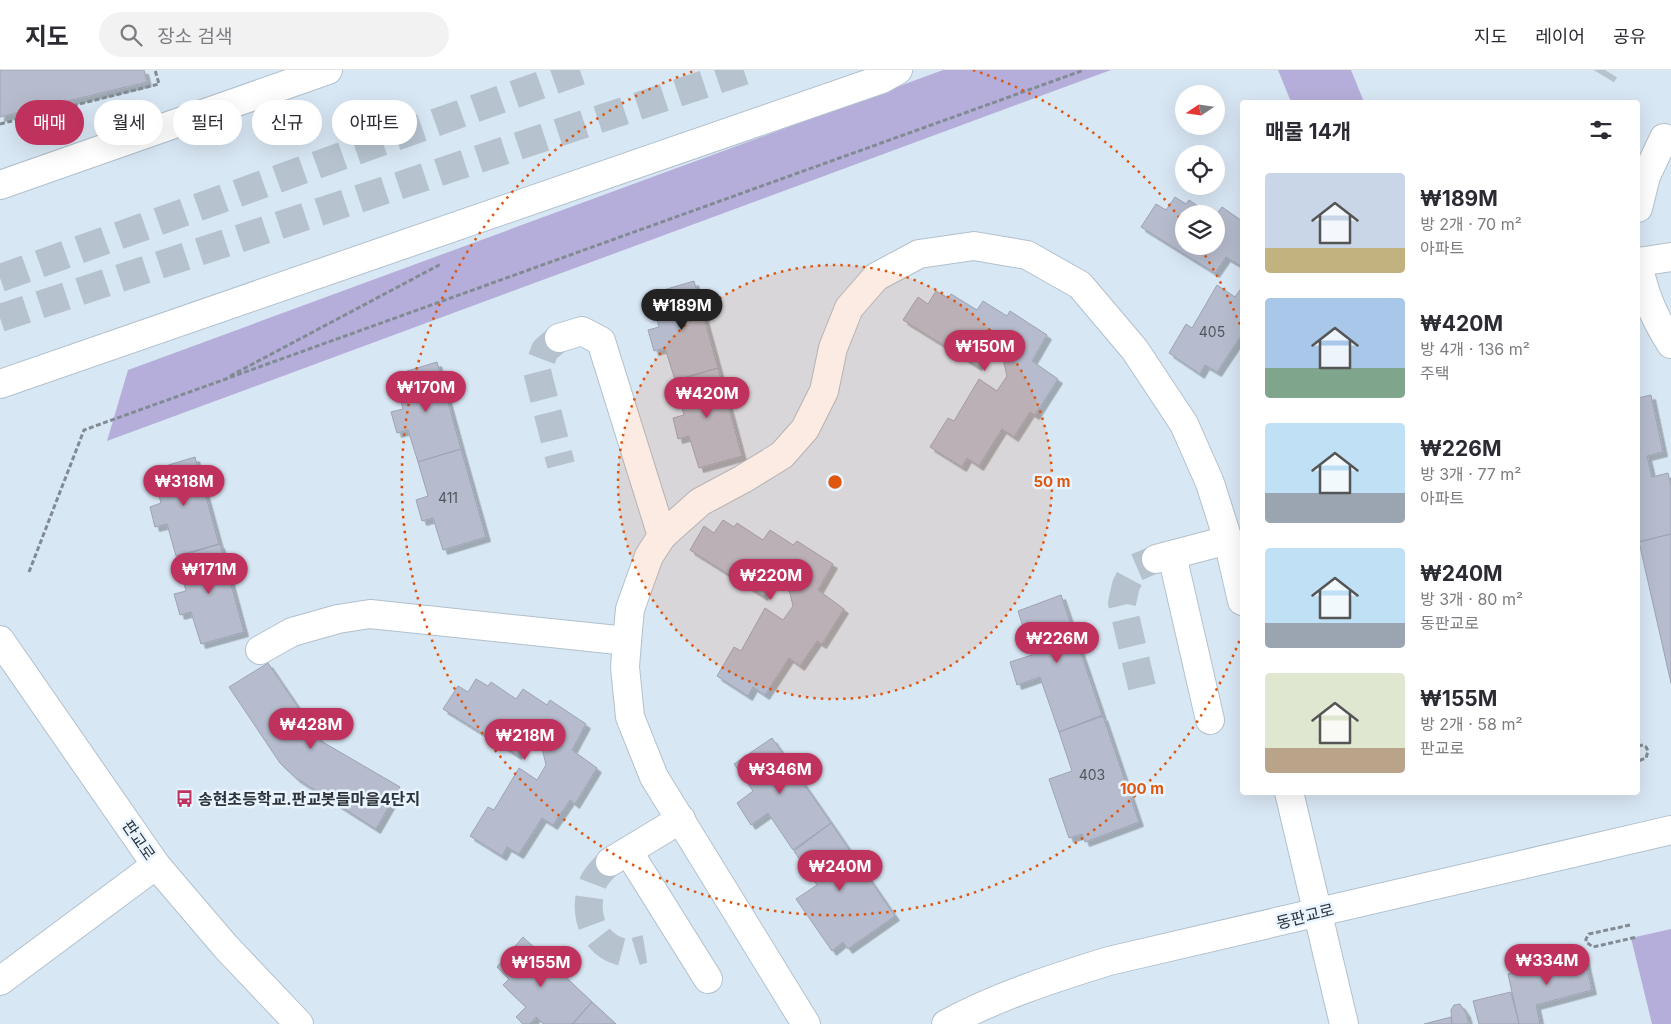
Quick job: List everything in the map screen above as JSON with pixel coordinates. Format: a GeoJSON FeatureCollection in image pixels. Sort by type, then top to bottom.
{"type":"FeatureCollection","features":[{"type":"Feature","properties":{"kind":"main road"},"geometry":{"type":"LineString","coordinates":[[0,185],[328,70]]}},
{"type":"Feature","properties":{"kind":"main road"},"geometry":{"type":"LineString","coordinates":[[0,384],[882,79],[898,70]]}},
{"type":"Feature","properties":{"kind":"main road"},"geometry":{"type":"LineString","coordinates":[[1640,200],[1646,176],[1664,138]]}},
{"type":"Feature","properties":{"kind":"main road"},"geometry":{"type":"LineString","coordinates":[[806,1024],[654,776],[630,717],[625,667],[627,640],[630,609],[649,556],[662,536],[700,502],[782,455],[805,428],[824,391],[833,348],[849,308],[876,277],[919,254],[974,246],[1027,255],[1080,285],[1135,350],[1184,424],[1210,483],[1228,540],[1240,592]]}},
{"type":"Feature","properties":{"kind":"main road"},"geometry":{"type":"LineString","coordinates":[[1640,261],[1671,257]]}},
{"type":"Feature","properties":{"kind":"main road"},"geometry":{"type":"LineString","coordinates":[[1640,274],[1642,286],[1651,309],[1671,344]]}},
{"type":"Feature","properties":{"kind":"main road"},"geometry":{"type":"LineString","coordinates":[[559,338],[582,331],[601,341],[662,536]]}},
{"type":"Feature","properties":{"kind":"main road"},"geometry":{"type":"LineString","coordinates":[[1210,720],[1164,557],[1228,540]]}},
{"type":"Feature","properties":{"kind":"main road"},"geometry":{"type":"LineString","coordinates":[[260,650],[292,632],[338,619],[370,614],[627,640]]}},
{"type":"Feature","properties":{"kind":"main road","name":"판교로"},"geometry":{"type":"LineString","coordinates":[[0,640],[156,864],[226,947],[299,1024]]}},
{"type":"Feature","properties":{"kind":"main road"},"geometry":{"type":"LineString","coordinates":[[1290,795],[1344,1024]]}},
{"type":"Feature","properties":{"kind":"main road"},"geometry":{"type":"LineString","coordinates":[[681,819],[619,856],[708,979]]}},
{"type":"Feature","properties":{"kind":"main road","name":"동판교로"},"geometry":{"type":"LineString","coordinates":[[946,1024],[1012,994],[1072,972],[1137,954],[1671,830]]}},
{"type":"Feature","properties":{"kind":"main road"},"geometry":{"type":"LineString","coordinates":[[0,981],[156,864]]}},
{"type":"Feature","properties":{"kind":"path"},"geometry":{"type":"LineString","coordinates":[[0,124],[159,84],[155,70]]}},
{"type":"Feature","properties":{"kind":"path"},"geometry":{"type":"LineString","coordinates":[[29,572],[84,430],[1084,70]]}},
{"type":"Feature","properties":{"kind":"path"},"geometry":{"type":"LineString","coordinates":[[219,381],[449,260]]}},
{"type":"Feature","properties":{"kind":"path"},"geometry":{"type":"LineString","coordinates":[[1640,746],[1646,747],[1648,751],[1644,760],[1640,761]]}},
{"type":"Feature","properties":{"kind":"path"},"geometry":{"type":"LineString","coordinates":[[1630,925],[1589,934],[1586,942],[1593,947],[1637,937]]}},
{"type":"Feature","properties":{"kind":"shaded area"},"geometry":{"type":"Polygon","coordinates":[[[943,70],[1111,70],[107,441],[128,370],[943,70]]]}},
{"type":"Feature","properties":{"kind":"shaded area"},"geometry":{"type":"Polygon","coordinates":[[[1278,70],[1351,70],[1363,100],[1290,100],[1278,70]]]}},
{"type":"Feature","properties":{"kind":"shaded area"},"geometry":{"type":"Polygon","coordinates":[[[1671,929],[1671,1024],[1652,1024],[1631,938],[1671,929]]]}},
{"type":"Feature","properties":{"kind":"building"},"geometry":{"type":"Polygon","coordinates":[[[0,70],[144,70],[147,82],[71,100],[15,100],[15,113],[0,117],[0,70]]]}},
{"type":"Feature","properties":{"kind":"building"},"geometry":{"type":"Polygon","coordinates":[[[1175,197],[1186,204],[1189,200],[1196,205],[1175,205],[1175,248],[1141,227],[1156,204],[1166,210],[1175,197]]]}},
{"type":"Feature","properties":{"kind":"building"},"geometry":{"type":"Polygon","coordinates":[[[1225,209],[1240,220],[1240,265],[1226,257],[1215,273],[1186,255],[1225,255],[1225,209]]]}},
{"type":"Feature","properties":{"kind":"building"},"geometry":{"type":"Polygon","coordinates":[[[694,281],[718,368],[675,380],[665,348],[654,351],[648,330],[659,327],[650,294],[694,281]]]}},
{"type":"Feature","properties":{"kind":"building"},"geometry":{"type":"Polygon","coordinates":[[[1217,285],[1235,297],[1240,290],[1240,338],[1217,372],[1205,365],[1200,374],[1169,353],[1186,324],[1192,328],[1217,285]]]}},
{"type":"Feature","properties":{"kind":"building"},"geometry":{"type":"Polygon","coordinates":[[[936,291],[948,298],[951,294],[977,310],[983,301],[1007,316],[1010,311],[1047,335],[1032,361],[1058,379],[1035,415],[1030,412],[1014,437],[1002,429],[979,466],[967,458],[962,467],[930,447],[948,418],[954,421],[979,379],[997,391],[1007,376],[1003,359],[988,351],[977,366],[903,320],[918,297],[928,304],[936,291]]]}},
{"type":"Feature","properties":{"kind":"building"},"geometry":{"type":"Polygon","coordinates":[[[437,362],[461,449],[418,462],[408,430],[397,433],[391,412],[403,409],[394,375],[437,362]]]}},
{"type":"Feature","properties":{"kind":"building"},"geometry":{"type":"Polygon","coordinates":[[[718,368],[742,456],[699,468],[689,436],[678,439],[673,418],[684,415],[675,381],[718,368]]]}},
{"type":"Feature","properties":{"kind":"building"},"geometry":{"type":"Polygon","coordinates":[[[1651,395],[1663,452],[1647,456],[1652,477],[1668,473],[1671,487],[1671,534],[1640,542],[1640,398],[1651,395]]]}},
{"type":"Feature","properties":{"kind":"building"},"geometry":{"type":"Polygon","coordinates":[[[461,449],[486,537],[443,550],[433,518],[422,521],[416,500],[428,496],[418,462],[461,449]]]}},
{"type":"Feature","properties":{"kind":"building"},"geometry":{"type":"Polygon","coordinates":[[[195,457],[219,544],[176,556],[167,524],[155,527],[150,507],[161,503],[152,470],[195,457]]]}},
{"type":"Feature","properties":{"kind":"building"},"geometry":{"type":"Polygon","coordinates":[[[723,520],[734,527],[737,523],[763,540],[770,530],[793,545],[797,541],[833,564],[818,590],[844,609],[822,644],[817,641],[800,666],[789,658],[765,695],[753,687],[748,696],[717,676],[734,647],[741,651],[765,608],[783,620],[793,606],[789,589],[774,580],[763,596],[690,550],[704,526],[714,533],[723,520]]]}},
{"type":"Feature","properties":{"kind":"building"},"geometry":{"type":"Polygon","coordinates":[[[1671,534],[1671,683],[1640,546],[1640,542],[1671,534]]]}},
{"type":"Feature","properties":{"kind":"building"},"geometry":{"type":"Polygon","coordinates":[[[220,544],[244,632],[201,644],[191,612],[180,615],[174,594],[186,591],[177,557],[220,544]]]}},
{"type":"Feature","properties":{"kind":"building"},"geometry":{"type":"Polygon","coordinates":[[[1061,595],[1102,715],[1059,732],[1040,677],[1017,685],[1010,662],[1032,655],[1018,611],[1061,595]]]}},
{"type":"Feature","properties":{"kind":"building"},"geometry":{"type":"Polygon","coordinates":[[[268,663],[321,741],[400,787],[376,829],[296,778],[280,763],[229,687],[268,663]]]}},
{"type":"Feature","properties":{"kind":"building"},"geometry":{"type":"Polygon","coordinates":[[[476,679],[488,686],[491,682],[516,699],[523,689],[547,705],[550,700],[586,724],[572,750],[597,768],[575,804],[570,800],[553,825],[542,818],[519,854],[507,847],[502,856],[470,836],[488,807],[494,810],[519,768],[537,780],[546,765],[542,748],[528,739],[517,755],[443,709],[458,686],[468,692],[476,679]]]}},
{"type":"Feature","properties":{"kind":"building"},"geometry":{"type":"Polygon","coordinates":[[[1103,716],[1139,822],[1085,842],[1082,834],[1069,838],[1049,779],[1072,771],[1059,732],[1103,716]]]}},
{"type":"Feature","properties":{"kind":"building"},"geometry":{"type":"Polygon","coordinates":[[[772,738],[831,823],[793,850],[768,813],[751,825],[737,803],[753,791],[734,764],[772,738]]]}},
{"type":"Feature","properties":{"kind":"building"},"geometry":{"type":"Polygon","coordinates":[[[831,823],[895,916],[848,949],[843,942],[832,951],[796,899],[817,885],[794,851],[831,823]]]}},
{"type":"Feature","properties":{"kind":"building"},"geometry":{"type":"Polygon","coordinates":[[[523,937],[592,1002],[572,1024],[544,1024],[536,1017],[530,1024],[523,1024],[516,1017],[526,1007],[503,985],[509,979],[497,967],[523,937]]]}},
{"type":"Feature","properties":{"kind":"building"},"geometry":{"type":"Polygon","coordinates":[[[1584,955],[1592,990],[1536,1005],[1540,1024],[1519,1024],[1508,974],[1584,955]]]}},
{"type":"Feature","properties":{"kind":"building"},"geometry":{"type":"Polygon","coordinates":[[[1511,992],[1519,1024],[1479,1024],[1473,1001],[1511,992]]]}},
{"type":"Feature","properties":{"kind":"building"},"geometry":{"type":"Polygon","coordinates":[[[592,1002],[616,1024],[573,1024],[592,1002]]]}},
{"type":"Feature","properties":{"kind":"building"},"geometry":{"type":"Polygon","coordinates":[[[1460,1004],[1466,1013],[1469,1024],[1452,1024],[1451,1010],[1454,1005],[1460,1004]]]}},
{"type":"Feature","properties":{"kind":"building"},"geometry":{"type":"Polygon","coordinates":[[[1451,1017],[1452,1024],[1424,1024],[1451,1017]]]}},
{"type":"Feature","properties":{"kind":"tunnel"},"geometry":{"type":"LineString","coordinates":[[0,278],[583,70]]}},
{"type":"Feature","properties":{"kind":"tunnel"},"geometry":{"type":"LineString","coordinates":[[0,318],[747,70]]}},
{"type":"Feature","properties":{"kind":"tunnel"},"geometry":{"type":"LineString","coordinates":[[1602,75],[1605,70]]}},
{"type":"Feature","properties":{"kind":"tunnel"},"geometry":{"type":"LineString","coordinates":[[559,338],[545,350],[537,371],[561,465]]}},
{"type":"Feature","properties":{"kind":"tunnel"},"geometry":{"type":"LineString","coordinates":[[1142,687],[1122,603],[1126,585],[1135,568],[1156,559]]}},
{"type":"Feature","properties":{"kind":"tunnel"},"geometry":{"type":"LineString","coordinates":[[610,862],[596,877],[590,894],[589,905],[593,927],[605,944],[614,949],[628,953],[645,949]]}},
{"type":"Feature","properties":{"kind":"place","name":"송현초등학교.판교봇들마을4단지"},"geometry":{"type":"Point","coordinates":[184,799]}}]}
